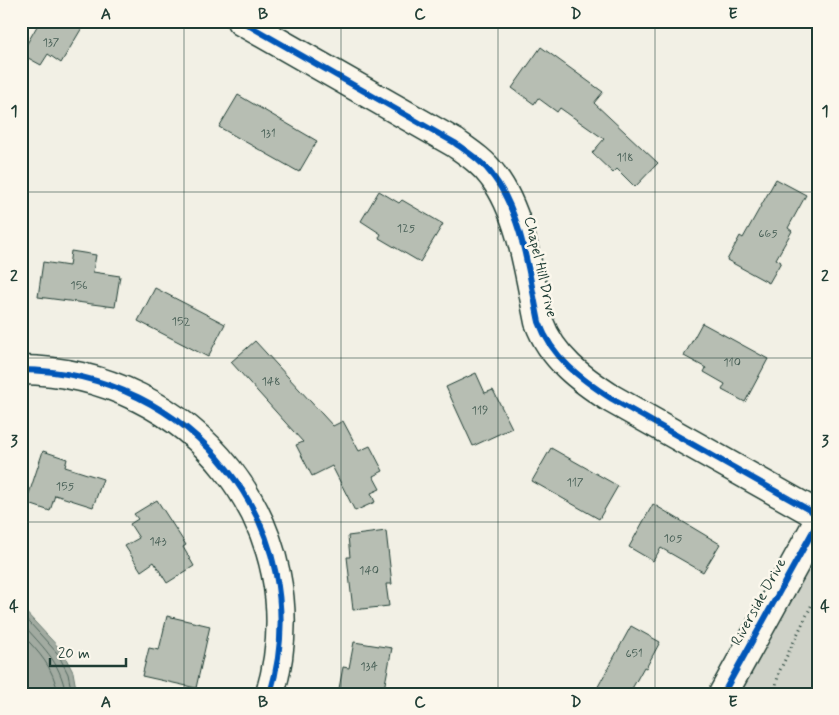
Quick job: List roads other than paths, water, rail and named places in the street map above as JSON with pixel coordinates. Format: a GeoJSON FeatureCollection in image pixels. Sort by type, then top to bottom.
{"type":"FeatureCollection","features":[{"type":"Feature","properties":{"kind":"street","name":"Chapel Hill Drive"},"geometry":{"type":"LineString","coordinates":[[241,21],[455,143],[482,163],[502,188],[515,215],[544,335],[568,367],[588,384],[612,399],[818,514]]}},
{"type":"Feature","properties":{"kind":"street"},"geometry":{"type":"LineString","coordinates":[[21,370],[42,370],[70,374],[97,381],[124,390],[152,404],[191,432],[210,450],[237,483],[254,510],[264,532],[273,558],[278,584],[281,638],[270,694]]}},
{"type":"Feature","properties":{"kind":"street","name":"Riverside Drive"},"geometry":{"type":"LineString","coordinates":[[723,694],[818,522]]}},
{"type":"Feature","properties":{"kind":"water"},"geometry":{"type":"Polygon","coordinates":[[[21,607],[62,651],[73,672],[77,694],[21,694],[21,607]]]}}]}
